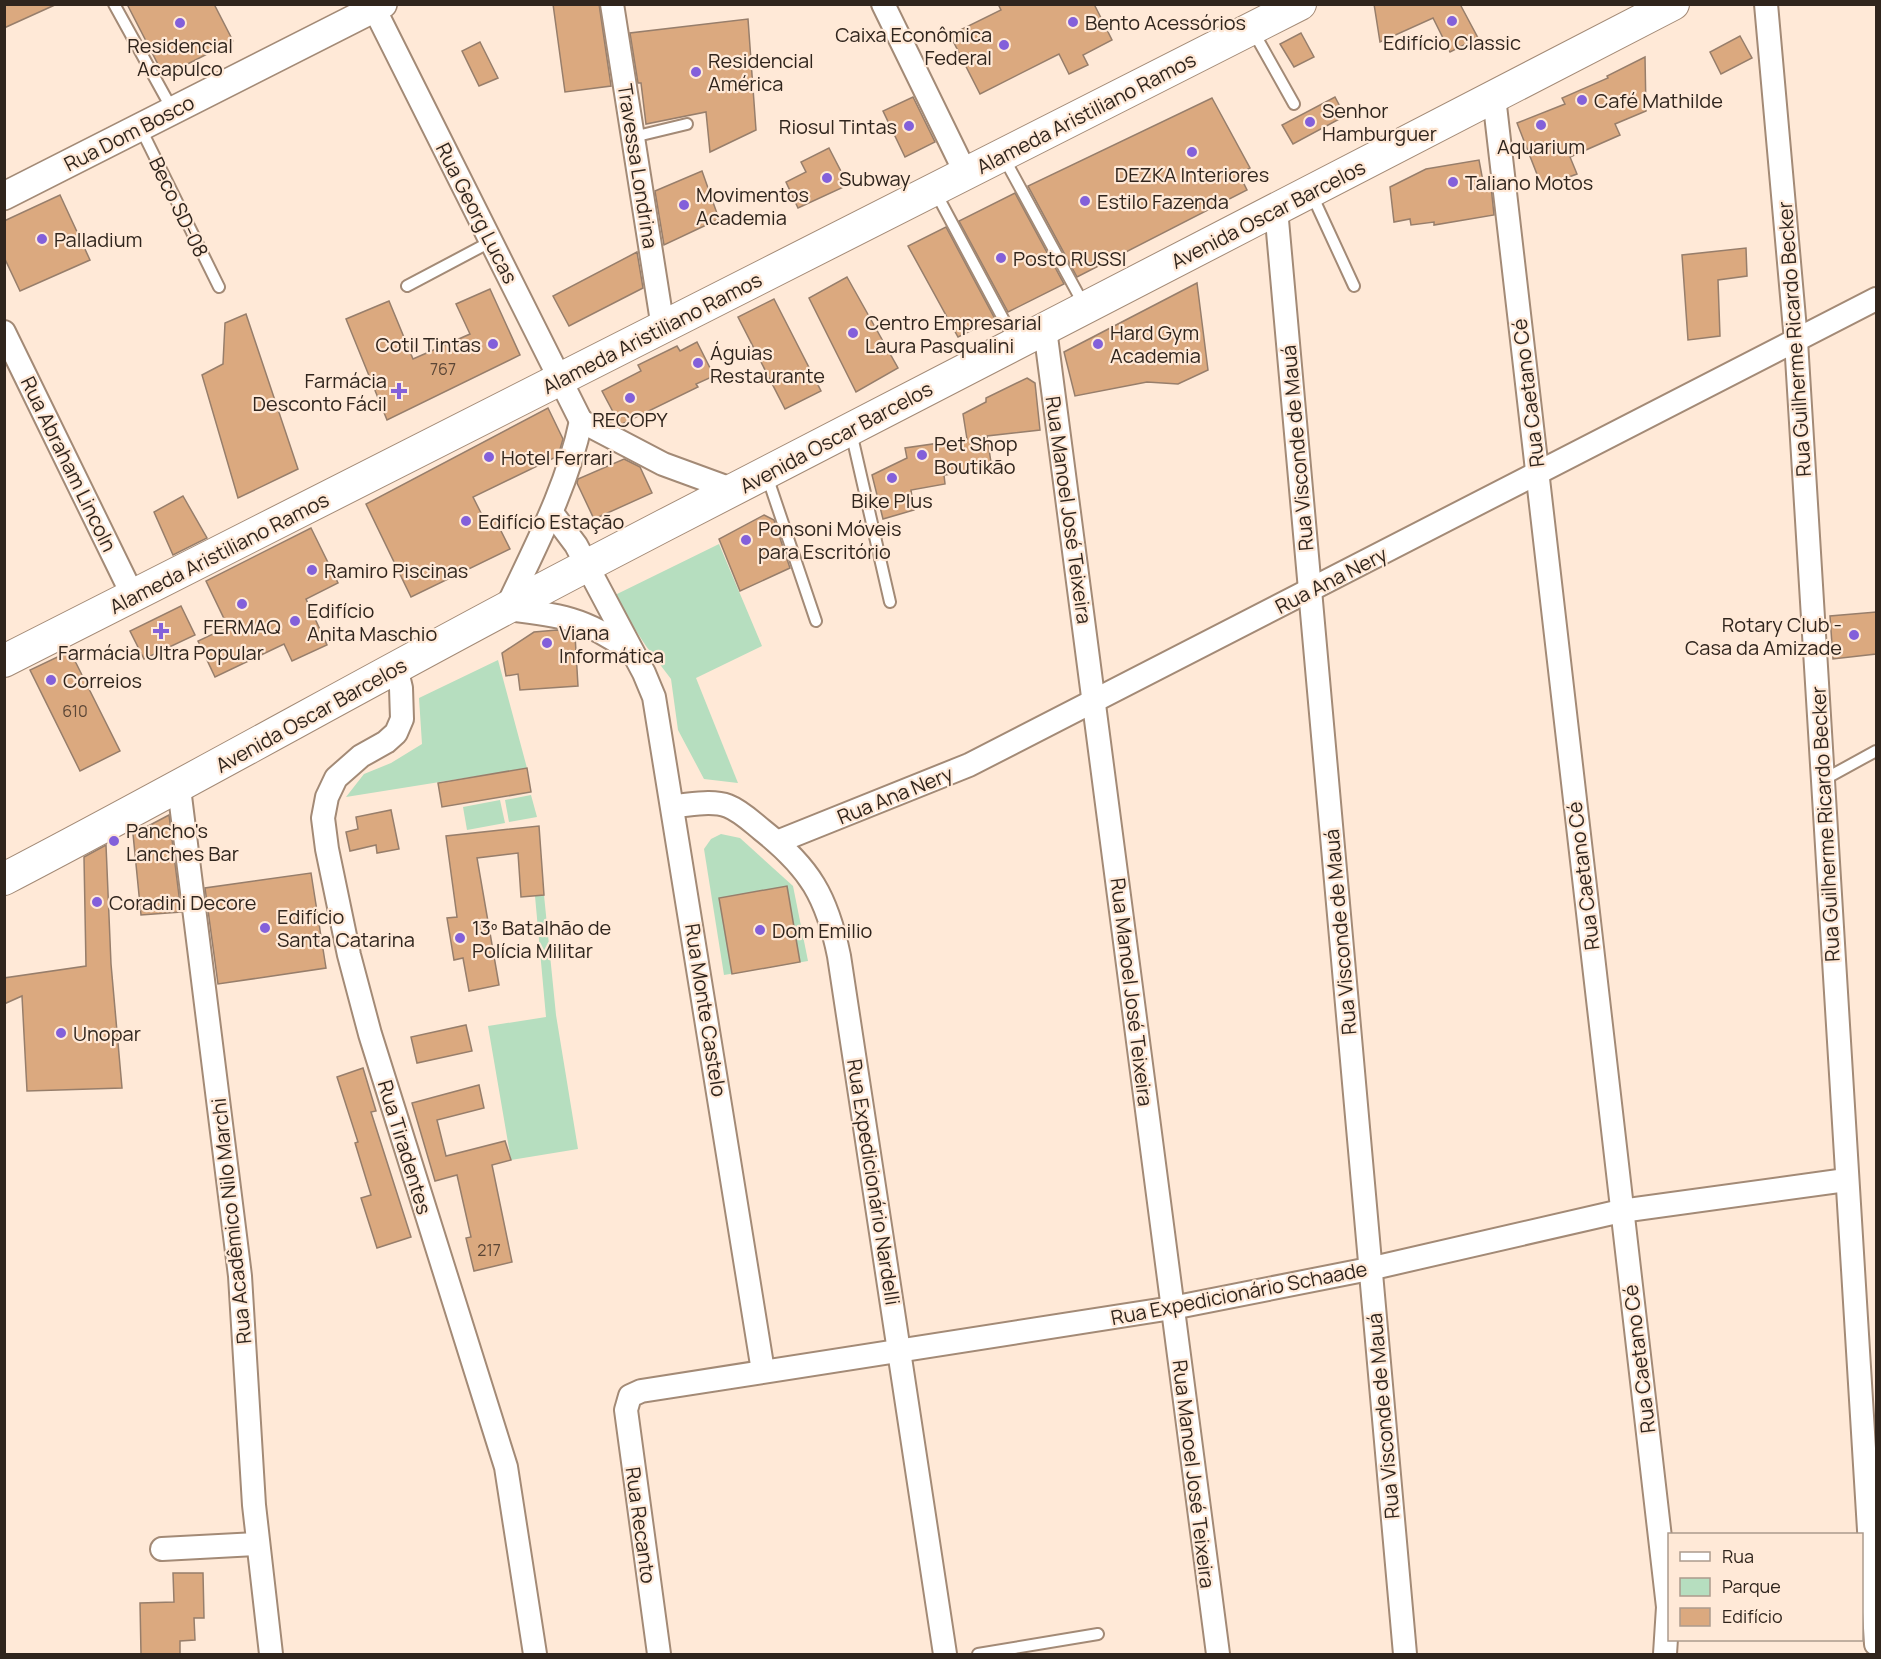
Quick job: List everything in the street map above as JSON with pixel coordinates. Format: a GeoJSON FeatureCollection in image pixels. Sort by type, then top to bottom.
{"type":"FeatureCollection","features":[{"type":"Feature","properties":{"kind":"main road","name":"Alameda Aristiliano Ramos"},"geometry":{"type":"LineString","coordinates":[[4,661],[1300,4]]}},
{"type":"Feature","properties":{"kind":"main road","name":"Avenida Oscar Barcelos"},"geometry":{"type":"LineString","coordinates":[[4,879],[179,788],[396,667],[586,566],[1673,4]]}},
{"type":"Feature","properties":{"kind":"street","name":"Travessa Londrina"},"geometry":{"type":"LineString","coordinates":[[612,4],[663,327]]}},
{"type":"Feature","properties":{"kind":"street"},"geometry":{"type":"LineString","coordinates":[[883,4],[966,174]]}},
{"type":"Feature","properties":{"kind":"street","name":"Rua Guilherme Ricardo Becker"},"geometry":{"type":"LineString","coordinates":[[1766,4],[1796,341],[1876,1644]]}},
{"type":"Feature","properties":{"kind":"street","name":"Rua Dom Bosco"},"geometry":{"type":"LineString","coordinates":[[4,196],[377,6]]}},
{"type":"Feature","properties":{"kind":"street","name":"Rua Georg Lucas"},"geometry":{"type":"LineString","coordinates":[[377,6],[581,421]]}},
{"type":"Feature","properties":{"kind":"street","name":"Rua Caetano Cé"},"geometry":{"type":"LineString","coordinates":[[1494,97],[1668,1606],[1665,1654]]}},
{"type":"Feature","properties":{"kind":"street","name":"Rua Visconde de Mauá"},"geometry":{"type":"LineString","coordinates":[[1276,209],[1405,1654]]}},
{"type":"Feature","properties":{"kind":"street","name":"Rua Ana Nery"},"geometry":{"type":"LineString","coordinates":[[777,842],[969,765],[1876,299]]}},
{"type":"Feature","properties":{"kind":"street","name":"Rua Manoel José Teixeira"},"geometry":{"type":"LineString","coordinates":[[1045,329],[1218,1654]]}},
{"type":"Feature","properties":{"kind":"street","name":"Rua Abraham Lincoln"},"geometry":{"type":"LineString","coordinates":[[4,332],[133,596]]}},
{"type":"Feature","properties":{"kind":"street"},"geometry":{"type":"LineString","coordinates":[[507,609],[552,513],[574,457],[581,421],[663,464],[734,490]]}},
{"type":"Feature","properties":{"kind":"street","name":"Rua Monte Castelo"},"geometry":{"type":"LineString","coordinates":[[552,513],[576,545],[651,686],[673,806],[763,1371]]}},
{"type":"Feature","properties":{"kind":"street","name":"Rua Monte Castelo"},"geometry":{"type":"LineString","coordinates":[[507,609],[551,614],[578,621],[602,630],[633,652]]}},
{"type":"Feature","properties":{"kind":"street","name":"Rua Tiradentes"},"geometry":{"type":"LineString","coordinates":[[396,667],[401,688],[402,719],[396,733],[386,742],[360,756],[336,778],[327,797],[323,818],[327,849],[349,955],[370,1034],[506,1467],[535,1654]]}},
{"type":"Feature","properties":{"kind":"street","name":"Rua Acadêmico Nilo Marchi"},"geometry":{"type":"LineString","coordinates":[[179,788],[240,1276],[258,1544],[272,1654]]}},
{"type":"Feature","properties":{"kind":"street","name":"Rua Expedicionário Nardelli"},"geometry":{"type":"LineString","coordinates":[[673,806],[708,804],[727,806],[777,842],[818,889],[834,931],[945,1654]]}},
{"type":"Feature","properties":{"kind":"street","name":"Rua Expedicionário Schaade"},"geometry":{"type":"LineString","coordinates":[[630,1396],[641,1391],[763,1371],[1172,1308],[1369,1269],[1621,1211],[1846,1179]]}},
{"type":"Feature","properties":{"kind":"street","name":"Rua Recanto"},"geometry":{"type":"LineString","coordinates":[[630,1396],[626,1410],[658,1654]]}},
{"type":"Feature","properties":{"kind":"street"},"geometry":{"type":"LineString","coordinates":[[162,1549],[258,1544]]}},
{"type":"Feature","properties":{"kind":"lane"},"geometry":{"type":"LineString","coordinates":[[114,4],[173,111]]}},
{"type":"Feature","properties":{"kind":"lane"},"geometry":{"type":"LineString","coordinates":[[1252,29],[1294,104]]}},
{"type":"Feature","properties":{"kind":"lane"},"geometry":{"type":"LineString","coordinates":[[633,137],[687,124]]}},
{"type":"Feature","properties":{"kind":"lane","name":"Beco SD-08"},"geometry":{"type":"LineString","coordinates":[[140,127],[219,287]]}},
{"type":"Feature","properties":{"kind":"lane"},"geometry":{"type":"LineString","coordinates":[[1003,155],[1086,308]]}},
{"type":"Feature","properties":{"kind":"lane"},"geometry":{"type":"LineString","coordinates":[[935,189],[1016,344]]}},
{"type":"Feature","properties":{"kind":"lane"},"geometry":{"type":"LineString","coordinates":[[1311,192],[1354,286]]}},
{"type":"Feature","properties":{"kind":"lane"},"geometry":{"type":"LineString","coordinates":[[407,286],[492,241]]}},
{"type":"Feature","properties":{"kind":"lane"},"geometry":{"type":"LineString","coordinates":[[850,429],[890,602]]}},
{"type":"Feature","properties":{"kind":"lane"},"geometry":{"type":"LineString","coordinates":[[766,473],[816,621]]}},
{"type":"Feature","properties":{"kind":"lane"},"geometry":{"type":"LineString","coordinates":[[1822,780],[1876,752]]}},
{"type":"Feature","properties":{"kind":"lane"},"geometry":{"type":"LineString","coordinates":[[978,1654],[1098,1634]]}},
{"type":"Feature","properties":{"kind":"green space"},"geometry":{"type":"Polygon","coordinates":[[[719,544],[762,646],[696,678],[738,783],[704,779],[678,730],[671,679],[613,596],[719,544]]]}},
{"type":"Feature","properties":{"kind":"green space"},"geometry":{"type":"Polygon","coordinates":[[[498,660],[527,768],[346,797],[364,774],[391,763],[422,744],[419,698],[498,660]]]}},
{"type":"Feature","properties":{"kind":"green space"},"geometry":{"type":"Polygon","coordinates":[[[531,795],[537,817],[509,822],[505,800],[531,795]]]}},
{"type":"Feature","properties":{"kind":"green space"},"geometry":{"type":"Polygon","coordinates":[[[500,800],[505,823],[467,830],[463,807],[500,800]]]}},
{"type":"Feature","properties":{"kind":"green space"},"geometry":{"type":"Polygon","coordinates":[[[721,834],[740,838],[793,886],[808,961],[724,975],[704,849],[711,839],[721,834]]]}},
{"type":"Feature","properties":{"kind":"green space"},"geometry":{"type":"Polygon","coordinates":[[[544,895],[556,1015],[578,1149],[511,1160],[488,1026],[546,1017],[535,896],[544,895]]]}},
{"type":"Feature","properties":{"kind":"building"},"geometry":{"type":"Polygon","coordinates":[[[4,4],[57,4],[4,28],[4,4]]]}},
{"type":"Feature","properties":{"kind":"building","name":"Residencial Acapulco"},"geometry":{"type":"Polygon","coordinates":[[[127,4],[214,4],[233,41],[164,76],[127,4]]]}},
{"type":"Feature","properties":{"kind":"building"},"geometry":{"type":"Polygon","coordinates":[[[553,4],[599,4],[611,86],[565,92],[553,4]]]}},
{"type":"Feature","properties":{"kind":"building","name":"Caixa Econômica Federal"},"geometry":{"type":"Polygon","coordinates":[[[998,4],[1094,4],[1112,40],[1083,55],[1088,65],[1069,74],[1059,54],[980,94],[950,35],[1001,10],[998,4]]]}},
{"type":"Feature","properties":{"kind":"building"},"geometry":{"type":"Polygon","coordinates":[[[1374,4],[1463,4],[1461,6],[1478,38],[1450,52],[1433,18],[1380,42],[1374,4]]]}},
{"type":"Feature","properties":{"kind":"building","name":"Residencial América"},"geometry":{"type":"Polygon","coordinates":[[[748,19],[756,130],[710,152],[706,112],[646,124],[641,83],[638,83],[630,33],[748,19]]]}},
{"type":"Feature","properties":{"kind":"building"},"geometry":{"type":"Polygon","coordinates":[[[1301,33],[1314,57],[1294,67],[1280,44],[1301,33]]]}},
{"type":"Feature","properties":{"kind":"building"},"geometry":{"type":"Polygon","coordinates":[[[1740,36],[1752,58],[1721,74],[1710,52],[1740,36]]]}},
{"type":"Feature","properties":{"kind":"building"},"geometry":{"type":"Polygon","coordinates":[[[480,42],[498,78],[479,86],[462,51],[480,42]]]}},
{"type":"Feature","properties":{"kind":"building"},"geometry":{"type":"Polygon","coordinates":[[[1645,57],[1646,111],[1615,124],[1620,135],[1570,157],[1577,174],[1542,187],[1517,123],[1565,104],[1562,98],[1608,78],[1607,76],[1645,57]]]}},
{"type":"Feature","properties":{"kind":"building","name":"Riosul Tintas"},"geometry":{"type":"Polygon","coordinates":[[[913,97],[935,142],[905,157],[883,111],[913,97]]]}},
{"type":"Feature","properties":{"kind":"building"},"geometry":{"type":"Polygon","coordinates":[[[1335,97],[1345,116],[1293,144],[1282,125],[1335,97]]]}},
{"type":"Feature","properties":{"kind":"building"},"geometry":{"type":"Polygon","coordinates":[[[1212,98],[1250,168],[1239,174],[1247,190],[1077,277],[1028,186],[1212,98]]]}},
{"type":"Feature","properties":{"kind":"building","name":"Subway"},"geometry":{"type":"Polygon","coordinates":[[[829,148],[848,185],[798,208],[786,182],[806,172],[801,162],[829,148]]]}},
{"type":"Feature","properties":{"kind":"building"},"geometry":{"type":"Polygon","coordinates":[[[1479,160],[1484,187],[1491,186],[1494,215],[1434,225],[1434,222],[1411,225],[1410,219],[1394,222],[1390,187],[1426,169],[1479,160]]]}},
{"type":"Feature","properties":{"kind":"building","name":"Movimentos Academia"},"geometry":{"type":"Polygon","coordinates":[[[702,171],[719,219],[664,245],[655,191],[702,171]]]}},
{"type":"Feature","properties":{"kind":"building"},"geometry":{"type":"Polygon","coordinates":[[[1015,193],[1064,284],[1008,312],[959,221],[1015,193]]]}},
{"type":"Feature","properties":{"kind":"building","name":"Palladium"},"geometry":{"type":"Polygon","coordinates":[[[60,195],[90,260],[20,291],[4,257],[4,221],[60,195]]]}},
{"type":"Feature","properties":{"kind":"building"},"geometry":{"type":"Polygon","coordinates":[[[946,227],[995,319],[958,337],[908,246],[946,227]]]}},
{"type":"Feature","properties":{"kind":"building"},"geometry":{"type":"Polygon","coordinates":[[[1746,248],[1747,276],[1718,280],[1720,336],[1688,340],[1682,255],[1746,248]]]}},
{"type":"Feature","properties":{"kind":"building"},"geometry":{"type":"Polygon","coordinates":[[[637,252],[643,288],[569,326],[553,296],[637,252]]]}},
{"type":"Feature","properties":{"kind":"building","name":"Centro Empresarial Laura Pasqualini"},"geometry":{"type":"Polygon","coordinates":[[[847,277],[898,368],[856,392],[809,298],[847,277]]]}},
{"type":"Feature","properties":{"kind":"building"},"geometry":{"type":"Polygon","coordinates":[[[1197,283],[1208,370],[1178,384],[1147,382],[1075,396],[1064,352],[1197,283]]]}},
{"type":"Feature","properties":{"kind":"building"},"geometry":{"type":"Polygon","coordinates":[[[490,289],[520,355],[387,420],[346,319],[389,301],[413,359],[470,334],[456,304],[490,289]]]}},
{"type":"Feature","properties":{"kind":"building"},"geometry":{"type":"Polygon","coordinates":[[[774,299],[821,391],[785,409],[738,317],[774,299]]]}},
{"type":"Feature","properties":{"kind":"building"},"geometry":{"type":"Polygon","coordinates":[[[246,314],[298,469],[238,498],[202,375],[223,364],[225,323],[246,314]]]}},
{"type":"Feature","properties":{"kind":"building"},"geometry":{"type":"Polygon","coordinates":[[[697,342],[714,376],[696,384],[698,387],[620,425],[602,391],[641,371],[638,365],[677,346],[680,351],[697,342]]]}},
{"type":"Feature","properties":{"kind":"building"},"geometry":{"type":"Polygon","coordinates":[[[1027,378],[1035,383],[1040,430],[987,436],[992,469],[944,475],[945,484],[911,490],[914,510],[883,519],[872,475],[907,458],[905,448],[967,439],[963,414],[986,402],[986,398],[1027,378]]]}},
{"type":"Feature","properties":{"kind":"building"},"geometry":{"type":"Polygon","coordinates":[[[548,408],[563,439],[558,456],[473,497],[485,521],[494,517],[510,549],[411,597],[366,504],[548,408]]]}},
{"type":"Feature","properties":{"kind":"building"},"geometry":{"type":"Polygon","coordinates":[[[624,459],[640,467],[652,493],[594,519],[577,483],[578,479],[624,459]]]}},
{"type":"Feature","properties":{"kind":"building"},"geometry":{"type":"Polygon","coordinates":[[[183,496],[207,538],[173,555],[154,512],[183,496]]]}},
{"type":"Feature","properties":{"kind":"building"},"geometry":{"type":"Polygon","coordinates":[[[764,515],[774,520],[790,568],[740,591],[719,539],[764,515]]]}},
{"type":"Feature","properties":{"kind":"building"},"geometry":{"type":"Polygon","coordinates":[[[311,528],[338,583],[306,599],[327,645],[292,661],[284,644],[215,677],[198,641],[228,627],[206,581],[311,528]]]}},
{"type":"Feature","properties":{"kind":"building","name":"Farmácia Ultra Popular"},"geometry":{"type":"Polygon","coordinates":[[[181,606],[195,635],[144,659],[130,631],[181,606]]]}},
{"type":"Feature","properties":{"kind":"building","name":"Rotary Club - Casa da Amizade"},"geometry":{"type":"Polygon","coordinates":[[[1876,612],[1876,654],[1833,659],[1830,616],[1876,612]]]}},
{"type":"Feature","properties":{"kind":"building"},"geometry":{"type":"Polygon","coordinates":[[[557,630],[575,635],[578,686],[520,690],[518,674],[506,676],[502,653],[534,632],[557,630]]]}},
{"type":"Feature","properties":{"kind":"building"},"geometry":{"type":"Polygon","coordinates":[[[70,651],[120,751],[80,771],[30,670],[70,651]]]}},
{"type":"Feature","properties":{"kind":"building"},"geometry":{"type":"Polygon","coordinates":[[[527,768],[531,792],[442,807],[438,783],[527,768]]]}},
{"type":"Feature","properties":{"kind":"building"},"geometry":{"type":"Polygon","coordinates":[[[391,810],[399,849],[377,853],[376,845],[350,851],[346,832],[358,829],[356,817],[391,810]]]}},
{"type":"Feature","properties":{"kind":"building"},"geometry":{"type":"Polygon","coordinates":[[[169,815],[181,912],[141,915],[133,834],[169,815]]]}},
{"type":"Feature","properties":{"kind":"building"},"geometry":{"type":"Polygon","coordinates":[[[539,826],[544,895],[521,897],[518,853],[477,858],[499,985],[469,991],[463,958],[454,960],[447,918],[457,917],[446,836],[539,826]]]}},
{"type":"Feature","properties":{"kind":"building","name":"Unopar"},"geometry":{"type":"Polygon","coordinates":[[[106,845],[111,964],[122,1088],[27,1091],[22,996],[4,1004],[4,978],[86,966],[84,857],[106,845]]]}},
{"type":"Feature","properties":{"kind":"building","name":"Edifício Santa Catarina"},"geometry":{"type":"Polygon","coordinates":[[[311,873],[326,968],[218,984],[205,888],[311,873]]]}},
{"type":"Feature","properties":{"kind":"building","name":"Dom Emilio"},"geometry":{"type":"Polygon","coordinates":[[[787,886],[800,962],[732,974],[719,898],[787,886]]]}},
{"type":"Feature","properties":{"kind":"building"},"geometry":{"type":"Polygon","coordinates":[[[466,1025],[472,1051],[417,1063],[411,1037],[466,1025]]]}},
{"type":"Feature","properties":{"kind":"building"},"geometry":{"type":"Polygon","coordinates":[[[363,1068],[376,1111],[371,1112],[411,1237],[377,1248],[361,1198],[371,1195],[355,1143],[358,1142],[337,1077],[363,1068]]]}},
{"type":"Feature","properties":{"kind":"building"},"geometry":{"type":"Polygon","coordinates":[[[479,1085],[484,1108],[437,1120],[446,1156],[505,1141],[511,1160],[492,1165],[512,1262],[474,1271],[466,1238],[471,1237],[457,1175],[435,1181],[412,1103],[479,1085]]]}},
{"type":"Feature","properties":{"kind":"building"},"geometry":{"type":"Polygon","coordinates":[[[173,1573],[203,1573],[204,1618],[194,1618],[195,1640],[180,1641],[180,1654],[141,1654],[140,1603],[174,1602],[173,1573]]]}},
{"type":"Feature","properties":{"kind":"place","name":"Edifício Classic"},"geometry":{"type":"Point","coordinates":[1452,21]}},
{"type":"Feature","properties":{"kind":"place","name":"Bento Acessórios"},"geometry":{"type":"Point","coordinates":[1073,22]}},
{"type":"Feature","properties":{"kind":"place","name":"Residencial Acapulco"},"geometry":{"type":"Point","coordinates":[180,23]}},
{"type":"Feature","properties":{"kind":"place","name":"Caixa Econômica Federal"},"geometry":{"type":"Point","coordinates":[1004,45]}},
{"type":"Feature","properties":{"kind":"place","name":"Residencial América"},"geometry":{"type":"Point","coordinates":[696,72]}},
{"type":"Feature","properties":{"kind":"place","name":"Café Mathilde"},"geometry":{"type":"Point","coordinates":[1582,100]}},
{"type":"Feature","properties":{"kind":"place","name":"Senhor Hamburguer"},"geometry":{"type":"Point","coordinates":[1310,122]}},
{"type":"Feature","properties":{"kind":"place","name":"Aquarium"},"geometry":{"type":"Point","coordinates":[1541,125]}},
{"type":"Feature","properties":{"kind":"place","name":"Riosul Tintas"},"geometry":{"type":"Point","coordinates":[909,126]}},
{"type":"Feature","properties":{"kind":"place","name":"DEZKA Interiores"},"geometry":{"type":"Point","coordinates":[1192,152]}},
{"type":"Feature","properties":{"kind":"place","name":"Subway"},"geometry":{"type":"Point","coordinates":[827,178]}},
{"type":"Feature","properties":{"kind":"place","name":"Taliano Motos"},"geometry":{"type":"Point","coordinates":[1453,182]}},
{"type":"Feature","properties":{"kind":"place","name":"Estilo Fazenda"},"geometry":{"type":"Point","coordinates":[1085,201]}},
{"type":"Feature","properties":{"kind":"place","name":"Movimentos Academia"},"geometry":{"type":"Point","coordinates":[684,205]}},
{"type":"Feature","properties":{"kind":"place","name":"Palladium"},"geometry":{"type":"Point","coordinates":[42,239]}},
{"type":"Feature","properties":{"kind":"place","name":"Posto RUSSI"},"geometry":{"type":"Point","coordinates":[1001,258]}},
{"type":"Feature","properties":{"kind":"place","name":"Centro Empresarial Laura Pasqualini"},"geometry":{"type":"Point","coordinates":[853,333]}},
{"type":"Feature","properties":{"kind":"place","name":"Cotil Tintas"},"geometry":{"type":"Point","coordinates":[493,344]}},
{"type":"Feature","properties":{"kind":"place","name":"Hard Gym Academia"},"geometry":{"type":"Point","coordinates":[1098,344]}},
{"type":"Feature","properties":{"kind":"place","name":"Águias Restaurante"},"geometry":{"type":"Point","coordinates":[698,363]}},
{"type":"Feature","properties":{"kind":"place","name":"Farmácia Desconto Fácil"},"geometry":{"type":"Point","coordinates":[399,391]}},
{"type":"Feature","properties":{"kind":"place","name":"RECOPY"},"geometry":{"type":"Point","coordinates":[630,398]}},
{"type":"Feature","properties":{"kind":"place","name":"Pet Shop Boutikão"},"geometry":{"type":"Point","coordinates":[922,455]}},
{"type":"Feature","properties":{"kind":"place","name":"Hotel Ferrari"},"geometry":{"type":"Point","coordinates":[489,457]}},
{"type":"Feature","properties":{"kind":"place","name":"Bike Plus"},"geometry":{"type":"Point","coordinates":[892,478]}},
{"type":"Feature","properties":{"kind":"place","name":"Edifício Estação"},"geometry":{"type":"Point","coordinates":[466,521]}},
{"type":"Feature","properties":{"kind":"place","name":"Ponsoni Móveis para Escritório"},"geometry":{"type":"Point","coordinates":[746,540]}},
{"type":"Feature","properties":{"kind":"place","name":"Ramiro Piscinas"},"geometry":{"type":"Point","coordinates":[312,570]}},
{"type":"Feature","properties":{"kind":"place","name":"FERMAQ"},"geometry":{"type":"Point","coordinates":[242,604]}},
{"type":"Feature","properties":{"kind":"place","name":"Edifício Anita Maschio"},"geometry":{"type":"Point","coordinates":[295,621]}},
{"type":"Feature","properties":{"kind":"place","name":"Farmácia Ultra Popular"},"geometry":{"type":"Point","coordinates":[161,631]}},
{"type":"Feature","properties":{"kind":"place","name":"Rotary Club - Casa da Amizade"},"geometry":{"type":"Point","coordinates":[1854,635]}},
{"type":"Feature","properties":{"kind":"place","name":"Viana Informática"},"geometry":{"type":"Point","coordinates":[547,643]}},
{"type":"Feature","properties":{"kind":"place","name":"Correios"},"geometry":{"type":"Point","coordinates":[51,680]}},
{"type":"Feature","properties":{"kind":"place","name":"Pancho's Lanches Bar"},"geometry":{"type":"Point","coordinates":[114,841]}},
{"type":"Feature","properties":{"kind":"place","name":"Coradini Decore"},"geometry":{"type":"Point","coordinates":[97,902]}},
{"type":"Feature","properties":{"kind":"place","name":"Edifício Santa Catarina"},"geometry":{"type":"Point","coordinates":[265,928]}},
{"type":"Feature","properties":{"kind":"place","name":"Dom Emilio"},"geometry":{"type":"Point","coordinates":[760,930]}},
{"type":"Feature","properties":{"kind":"place","name":"13º Batalhão de Polícia Militar"},"geometry":{"type":"Point","coordinates":[460,938]}},
{"type":"Feature","properties":{"kind":"place","name":"Unopar"},"geometry":{"type":"Point","coordinates":[61,1033]}}]}
